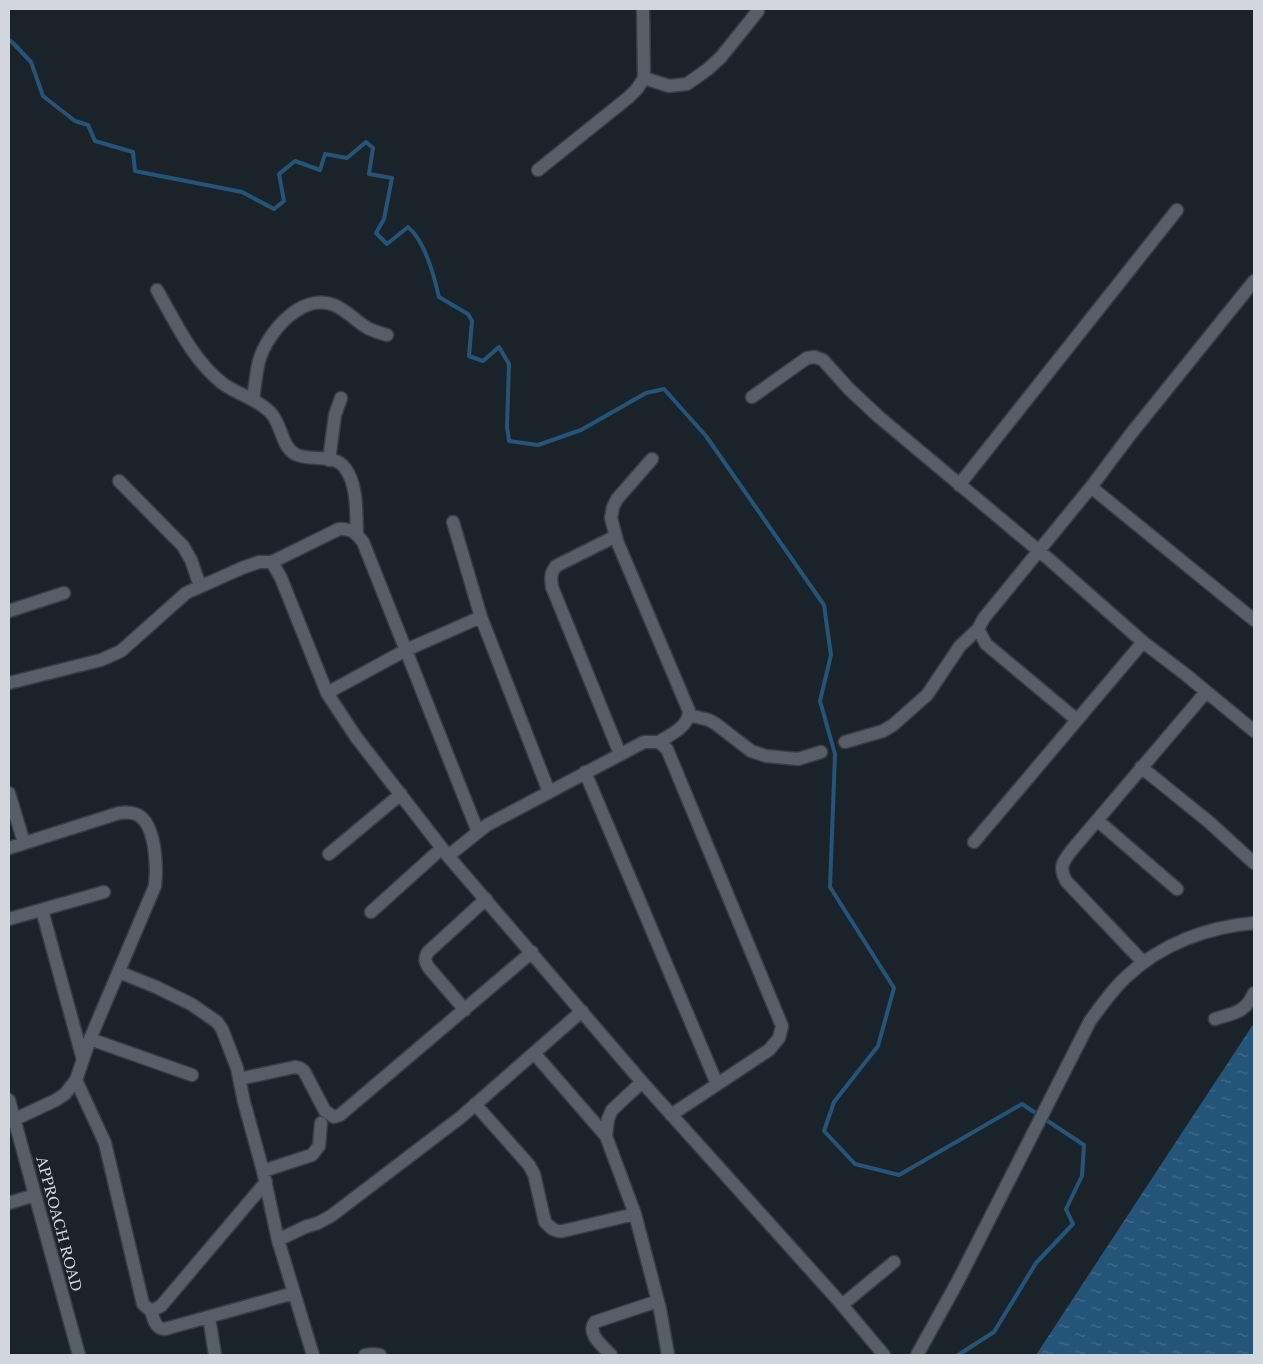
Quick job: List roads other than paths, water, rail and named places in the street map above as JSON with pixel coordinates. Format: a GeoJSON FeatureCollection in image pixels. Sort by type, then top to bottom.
{"type":"FeatureCollection","features":[{"type":"Feature","properties":{"kind":"street"},"geometry":{"type":"LineString","coordinates":[[538,170],[637,89],[644,78],[643,9]]}},
{"type":"Feature","properties":{"kind":"street"},"geometry":{"type":"LineString","coordinates":[[644,78],[669,86],[687,84],[721,57],[758,9]]}},
{"type":"Feature","properties":{"kind":"street"},"geometry":{"type":"LineString","coordinates":[[959,485],[1177,210]]}},
{"type":"Feature","properties":{"kind":"street"},"geometry":{"type":"LineString","coordinates":[[845,742],[883,732],[927,695],[956,650],[978,629],[984,618],[1091,487],[1130,435],[1253,286]]}},
{"type":"Feature","properties":{"kind":"street"},"geometry":{"type":"LineString","coordinates":[[157,290],[200,362],[221,382],[253,399],[272,414],[290,450],[304,457],[338,461],[344,466],[353,484],[357,534]]}},
{"type":"Feature","properties":{"kind":"street"},"geometry":{"type":"LineString","coordinates":[[253,399],[259,361],[267,343],[279,325],[296,311],[311,304],[334,305],[368,329],[387,335]]}},
{"type":"Feature","properties":{"kind":"street"},"geometry":{"type":"LineString","coordinates":[[752,397],[806,358],[815,357],[823,360],[849,389],[879,417],[1039,551],[1143,642],[1254,731]]}},
{"type":"Feature","properties":{"kind":"street"},"geometry":{"type":"LineString","coordinates":[[329,460],[334,421],[341,398]]}},
{"type":"Feature","properties":{"kind":"street"},"geometry":{"type":"LineString","coordinates":[[370,912],[445,852],[487,825],[644,742],[659,742],[683,726],[687,721],[689,711],[610,518],[613,507],[618,499],[652,458]]}},
{"type":"Feature","properties":{"kind":"street"},"geometry":{"type":"LineString","coordinates":[[119,481],[183,546],[191,560],[200,586]]}},
{"type":"Feature","properties":{"kind":"street"},"geometry":{"type":"LineString","coordinates":[[1091,487],[1254,620]]}},
{"type":"Feature","properties":{"kind":"street"},"geometry":{"type":"LineString","coordinates":[[453,522],[481,617],[549,792]]}},
{"type":"Feature","properties":{"kind":"street"},"geometry":{"type":"LineString","coordinates":[[9,684],[100,660],[121,651],[186,593],[250,565],[260,562],[272,562],[339,529],[348,528],[357,534],[363,542],[478,832]]}},
{"type":"Feature","properties":{"kind":"street"},"geometry":{"type":"LineString","coordinates":[[616,536],[556,566],[551,577],[552,587],[620,754]]}},
{"type":"Feature","properties":{"kind":"street"},"geometry":{"type":"LineString","coordinates":[[272,562],[281,578],[327,693],[356,737],[445,852],[642,1082],[842,1305],[884,1355]]}},
{"type":"Feature","properties":{"kind":"street"},"geometry":{"type":"LineString","coordinates":[[9,611],[64,593]]}},
{"type":"Feature","properties":{"kind":"street"},"geometry":{"type":"LineString","coordinates":[[327,693],[406,650],[481,617]]}},
{"type":"Feature","properties":{"kind":"street"},"geometry":{"type":"LineString","coordinates":[[978,629],[986,644],[1077,720]]}},
{"type":"Feature","properties":{"kind":"street"},"geometry":{"type":"LineString","coordinates":[[974,842],[1143,642]]}},
{"type":"Feature","properties":{"kind":"street"},"geometry":{"type":"LineString","coordinates":[[1143,962],[1066,882],[1062,866],[1065,859],[1097,820],[1206,692]]}},
{"type":"Feature","properties":{"kind":"street"},"geometry":{"type":"LineString","coordinates":[[689,715],[709,720],[751,751],[766,756],[798,759],[821,752]]}},
{"type":"Feature","properties":{"kind":"street"},"geometry":{"type":"LineString","coordinates":[[659,742],[667,749],[782,1026],[779,1038],[769,1050],[672,1115]]}},
{"type":"Feature","properties":{"kind":"street"},"geometry":{"type":"LineString","coordinates":[[1141,767],[1209,822],[1254,863]]}},
{"type":"Feature","properties":{"kind":"street"},"geometry":{"type":"LineString","coordinates":[[585,772],[717,1084]]}},
{"type":"Feature","properties":{"kind":"street"},"geometry":{"type":"LineString","coordinates":[[9,793],[24,843]]}},
{"type":"Feature","properties":{"kind":"street"},"geometry":{"type":"LineString","coordinates":[[329,854],[400,794]]}},
{"type":"Feature","properties":{"kind":"street"},"geometry":{"type":"LineString","coordinates":[[9,848],[120,812],[132,812],[142,817],[147,826],[155,852],[157,868],[155,886],[90,1039],[76,1080],[66,1094],[12,1121]]}},
{"type":"Feature","properties":{"kind":"street"},"geometry":{"type":"LineString","coordinates":[[1097,820],[1177,889]]}},
{"type":"Feature","properties":{"kind":"street"},"geometry":{"type":"LineString","coordinates":[[9,920],[104,892]]}},
{"type":"Feature","properties":{"kind":"street"},"geometry":{"type":"LineString","coordinates":[[465,1010],[429,968],[425,962],[425,957],[428,952],[486,899]]}},
{"type":"Feature","properties":{"kind":"street"},"geometry":{"type":"LineString","coordinates":[[42,910],[83,1060]]}},
{"type":"Feature","properties":{"kind":"street"},"geometry":{"type":"LineString","coordinates":[[917,1355],[958,1281],[1090,1021],[1112,991],[1143,962],[1180,940],[1243,924],[1254,924]]}},
{"type":"Feature","properties":{"kind":"street"},"geometry":{"type":"LineString","coordinates":[[239,1079],[295,1067],[300,1068],[304,1071],[325,1111],[334,1117],[340,1115],[532,952]]}},
{"type":"Feature","properties":{"kind":"street"},"geometry":{"type":"LineString","coordinates":[[118,972],[156,986],[182,1000],[216,1022],[222,1029],[237,1068],[244,1102],[265,1177],[278,1240],[313,1355]]}},
{"type":"Feature","properties":{"kind":"street"},"geometry":{"type":"LineString","coordinates":[[1215,1019],[1240,1012],[1245,1008],[1254,993]]}},
{"type":"Feature","properties":{"kind":"street"},"geometry":{"type":"LineString","coordinates":[[278,1240],[331,1216],[461,1117],[582,1010]]}},
{"type":"Feature","properties":{"kind":"street"},"geometry":{"type":"LineString","coordinates":[[90,1039],[192,1075]]}},
{"type":"Feature","properties":{"kind":"street"},"geometry":{"type":"LineString","coordinates":[[534,1053],[606,1136],[635,1214],[658,1301],[668,1355]]}},
{"type":"Feature","properties":{"kind":"street"},"geometry":{"type":"LineString","coordinates":[[76,1080],[105,1143],[142,1304],[151,1311],[156,1325],[162,1329],[294,1292]]}},
{"type":"Feature","properties":{"kind":"street"},"geometry":{"type":"LineString","coordinates":[[606,1136],[608,1119],[612,1110],[642,1082]]}},
{"type":"Feature","properties":{"kind":"street","name":"APPROACH ROAD"},"geometry":{"type":"LineString","coordinates":[[9,1100],[12,1121],[36,1195],[79,1355]]}},
{"type":"Feature","properties":{"kind":"street"},"geometry":{"type":"LineString","coordinates":[[476,1104],[529,1165],[534,1174],[545,1222],[556,1232],[635,1214]]}},
{"type":"Feature","properties":{"kind":"street"},"geometry":{"type":"LineString","coordinates":[[151,1311],[161,1306],[265,1177],[312,1155],[319,1146],[321,1123]]}},
{"type":"Feature","properties":{"kind":"street"},"geometry":{"type":"LineString","coordinates":[[9,1203],[36,1195]]}},
{"type":"Feature","properties":{"kind":"street"},"geometry":{"type":"LineString","coordinates":[[842,1305],[894,1262]]}},
{"type":"Feature","properties":{"kind":"street"},"geometry":{"type":"LineString","coordinates":[[611,1355],[592,1333],[591,1328],[595,1322],[658,1301]]}},
{"type":"Feature","properties":{"kind":"street"},"geometry":{"type":"LineString","coordinates":[[209,1317],[215,1355]]}},
{"type":"Feature","properties":{"kind":"street"},"geometry":{"type":"LineString","coordinates":[[365,1355],[380,1355]]}},
{"type":"Feature","properties":{"kind":"water"},"geometry":{"type":"Polygon","coordinates":[[[1254,1023],[1254,1355],[1036,1355],[1254,1023]]]}},
{"type":"Feature","properties":{"kind":"waterway"},"geometry":{"type":"LineString","coordinates":[[9,40],[31,62],[43,96],[75,121],[88,125],[95,141],[133,152],[135,171],[242,192],[274,209],[284,201],[279,174],[295,161],[320,170],[325,154],[347,158],[366,142],[373,148],[369,174],[392,178],[384,219],[376,233],[387,244],[408,227],[424,250],[439,297],[468,314],[472,321],[469,356],[483,361],[499,347],[509,364],[507,427],[509,441],[538,445],[581,430],[646,393],[664,389],[706,436],[824,605],[831,655],[820,701],[835,754],[830,887],[894,988],[878,1046],[834,1102],[824,1131],[855,1164],[899,1175],[1022,1104],[1084,1145],[1082,1176],[1066,1209],[1073,1224],[1036,1263],[994,1332],[958,1355]]}}]}
